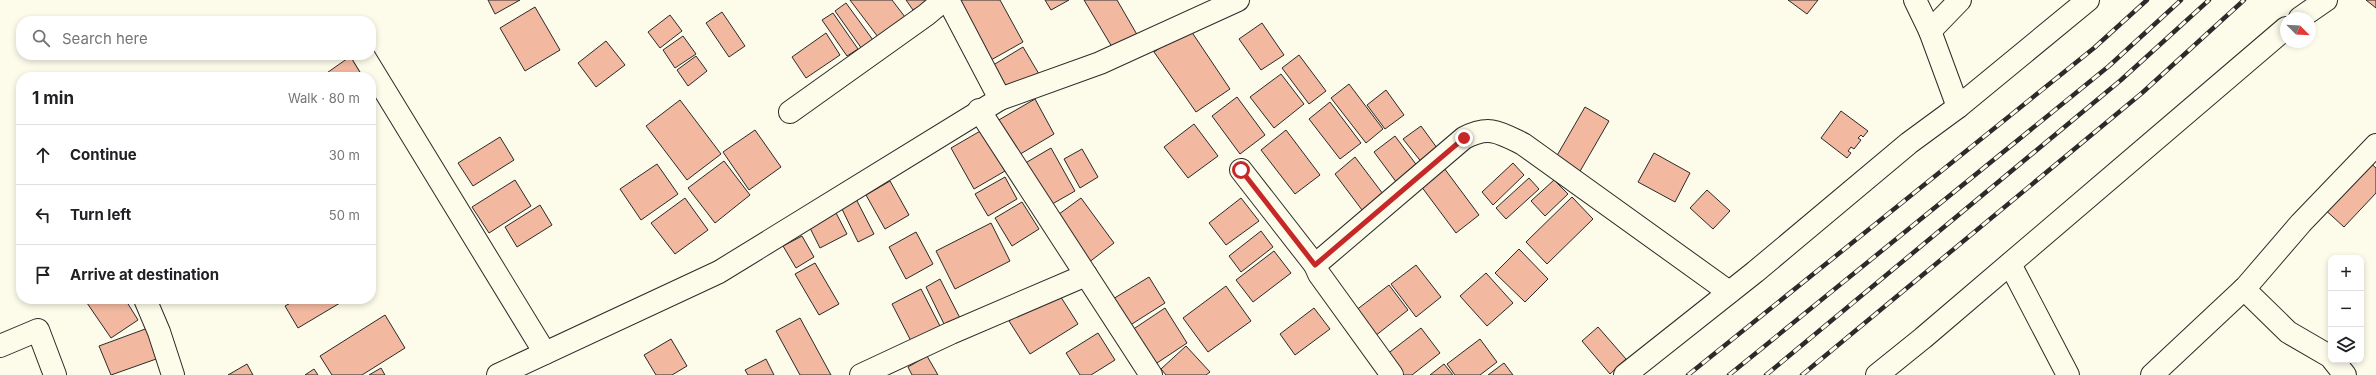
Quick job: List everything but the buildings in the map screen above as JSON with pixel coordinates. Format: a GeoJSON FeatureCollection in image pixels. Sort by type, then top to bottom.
{"type":"FeatureCollection","features":[{"type":"Feature","properties":{"kind":"street"},"geometry":{"type":"LineString","coordinates":[[790,112],[926,15],[944,0]]}},
{"type":"Feature","properties":{"kind":"street"},"geometry":{"type":"LineString","coordinates":[[948,0],[1000,99]]}},
{"type":"Feature","properties":{"kind":"street"},"geometry":{"type":"LineString","coordinates":[[498,375],[719,272],[880,174],[979,110],[1000,99],[1100,63],[1238,0]]}},
{"type":"Feature","properties":{"kind":"street"},"geometry":{"type":"LineString","coordinates":[[1915,0],[1930,30],[1958,107]]}},
{"type":"Feature","properties":{"kind":"street"},"geometry":{"type":"LineString","coordinates":[[1930,30],[1960,0]]}},
{"type":"Feature","properties":{"kind":"street"},"geometry":{"type":"LineString","coordinates":[[1625,375],[1729,292],[1909,143],[1958,107],[2088,0]]}},
{"type":"Feature","properties":{"kind":"street"},"geometry":{"type":"LineString","coordinates":[[2309,12],[2326,0]]}},
{"type":"Feature","properties":{"kind":"street"},"geometry":{"type":"LineString","coordinates":[[1877,375],[2010,264],[2280,33]]}},
{"type":"Feature","properties":{"kind":"street"},"geometry":{"type":"LineString","coordinates":[[366,60],[373,72]]}},
{"type":"Feature","properties":{"kind":"street"},"geometry":{"type":"LineString","coordinates":[[376,76],[544,353]]}},
{"type":"Feature","properties":{"kind":"street"},"geometry":{"type":"LineString","coordinates":[[979,110],[1151,375]]}},
{"type":"Feature","properties":{"kind":"street"},"geometry":{"type":"LineString","coordinates":[[1315,265],[1464,138],[1478,131],[1494,131],[1523,144],[1729,292]]}},
{"type":"Feature","properties":{"kind":"street"},"geometry":{"type":"LineString","coordinates":[[2152,375],[2244,289],[2301,223],[2376,145]]}},
{"type":"Feature","properties":{"kind":"street"},"geometry":{"type":"LineString","coordinates":[[1241,170],[1315,265],[1319,274],[1392,375]]}},
{"type":"Feature","properties":{"kind":"street"},"geometry":{"type":"LineString","coordinates":[[2010,264],[2068,375]]}},
{"type":"Feature","properties":{"kind":"street"},"geometry":{"type":"LineString","coordinates":[[861,375],[951,333],[1086,276]]}},
{"type":"Feature","properties":{"kind":"street"},"geometry":{"type":"LineString","coordinates":[[2244,289],[2288,332],[2328,356]]}},
{"type":"Feature","properties":{"kind":"street"},"geometry":{"type":"LineString","coordinates":[[147,304],[159,332],[172,375]]}},
{"type":"Feature","properties":{"kind":"street"},"geometry":{"type":"LineString","coordinates":[[0,346],[38,330],[55,375]]}},
{"type":"Feature","properties":{"kind":"street"},"geometry":{"type":"LineString","coordinates":[[2335,363],[2345,375]]}},
{"type":"Feature","properties":{"kind":"railway"},"geometry":{"type":"LineString","coordinates":[[1688,375],[2094,48],[2147,0]]}},
{"type":"Feature","properties":{"kind":"railway"},"geometry":{"type":"LineString","coordinates":[[1729,375],[2109,66],[2181,0]]}},
{"type":"Feature","properties":{"kind":"railway"},"geometry":{"type":"LineString","coordinates":[[1766,375],[2121,80],[2209,0]]}},
{"type":"Feature","properties":{"kind":"railway"},"geometry":{"type":"LineString","coordinates":[[1802,375],[2142,93],[2244,0]]}},
{"type":"Feature","properties":{"kind":"route"},"geometry":{"type":"LineString","coordinates":[[1241,170],[1315,265],[1464,138]]}}]}
